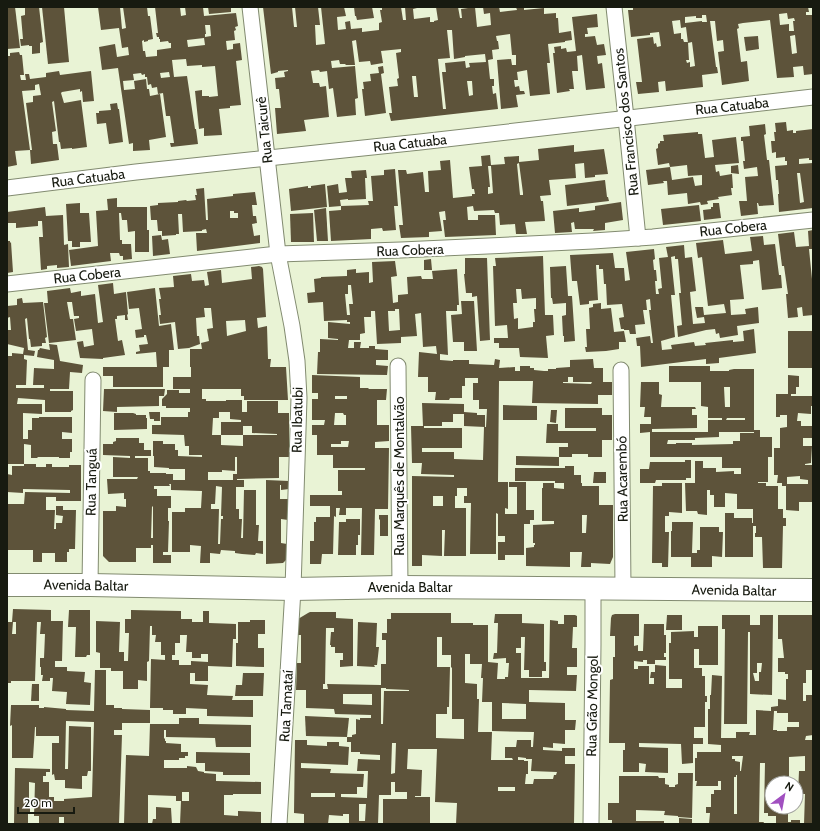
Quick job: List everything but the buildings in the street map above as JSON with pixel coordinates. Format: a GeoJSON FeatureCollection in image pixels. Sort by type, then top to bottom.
{"type":"FeatureCollection","features":[{"type":"Feature","properties":{"kind":"street","name":"Rua Taicurê"},"geometry":{"type":"LineString","coordinates":[[250,7],[278,254]]}},
{"type":"Feature","properties":{"kind":"street","name":"Rua Francisco dos Santos"},"geometry":{"type":"LineString","coordinates":[[614,7],[638,238]]}},
{"type":"Feature","properties":{"kind":"street","name":"Rua Catuaba"},"geometry":{"type":"LineString","coordinates":[[7,188],[136,172],[420,142],[813,97]]}},
{"type":"Feature","properties":{"kind":"street","name":"Rua Cobera"},"geometry":{"type":"LineString","coordinates":[[7,284],[278,254],[593,241],[638,238],[813,220]]}},
{"type":"Feature","properties":{"kind":"street","name":"Rua Ibatubi"},"geometry":{"type":"LineString","coordinates":[[278,254],[292,326],[297,361],[299,398],[293,589]]}},
{"type":"Feature","properties":{"kind":"street","name":"Rua Marquês de Montalvão"},"geometry":{"type":"LineString","coordinates":[[398,366],[400,587]]}},
{"type":"Feature","properties":{"kind":"street","name":"Rua Acarembó"},"geometry":{"type":"LineString","coordinates":[[621,370],[623,588]]}},
{"type":"Feature","properties":{"kind":"street","name":"Rua Tanguá"},"geometry":{"type":"LineString","coordinates":[[90,585],[93,380]]}},
{"type":"Feature","properties":{"kind":"street","name":"Avenida Baltar"},"geometry":{"type":"LineString","coordinates":[[7,585],[293,589],[400,587],[813,590]]}},
{"type":"Feature","properties":{"kind":"street","name":"Rua Grão Mongol"},"geometry":{"type":"LineString","coordinates":[[591,824],[593,588]]}},
{"type":"Feature","properties":{"kind":"street","name":"Rua Tamataí"},"geometry":{"type":"LineString","coordinates":[[279,824],[293,589]]}}]}
